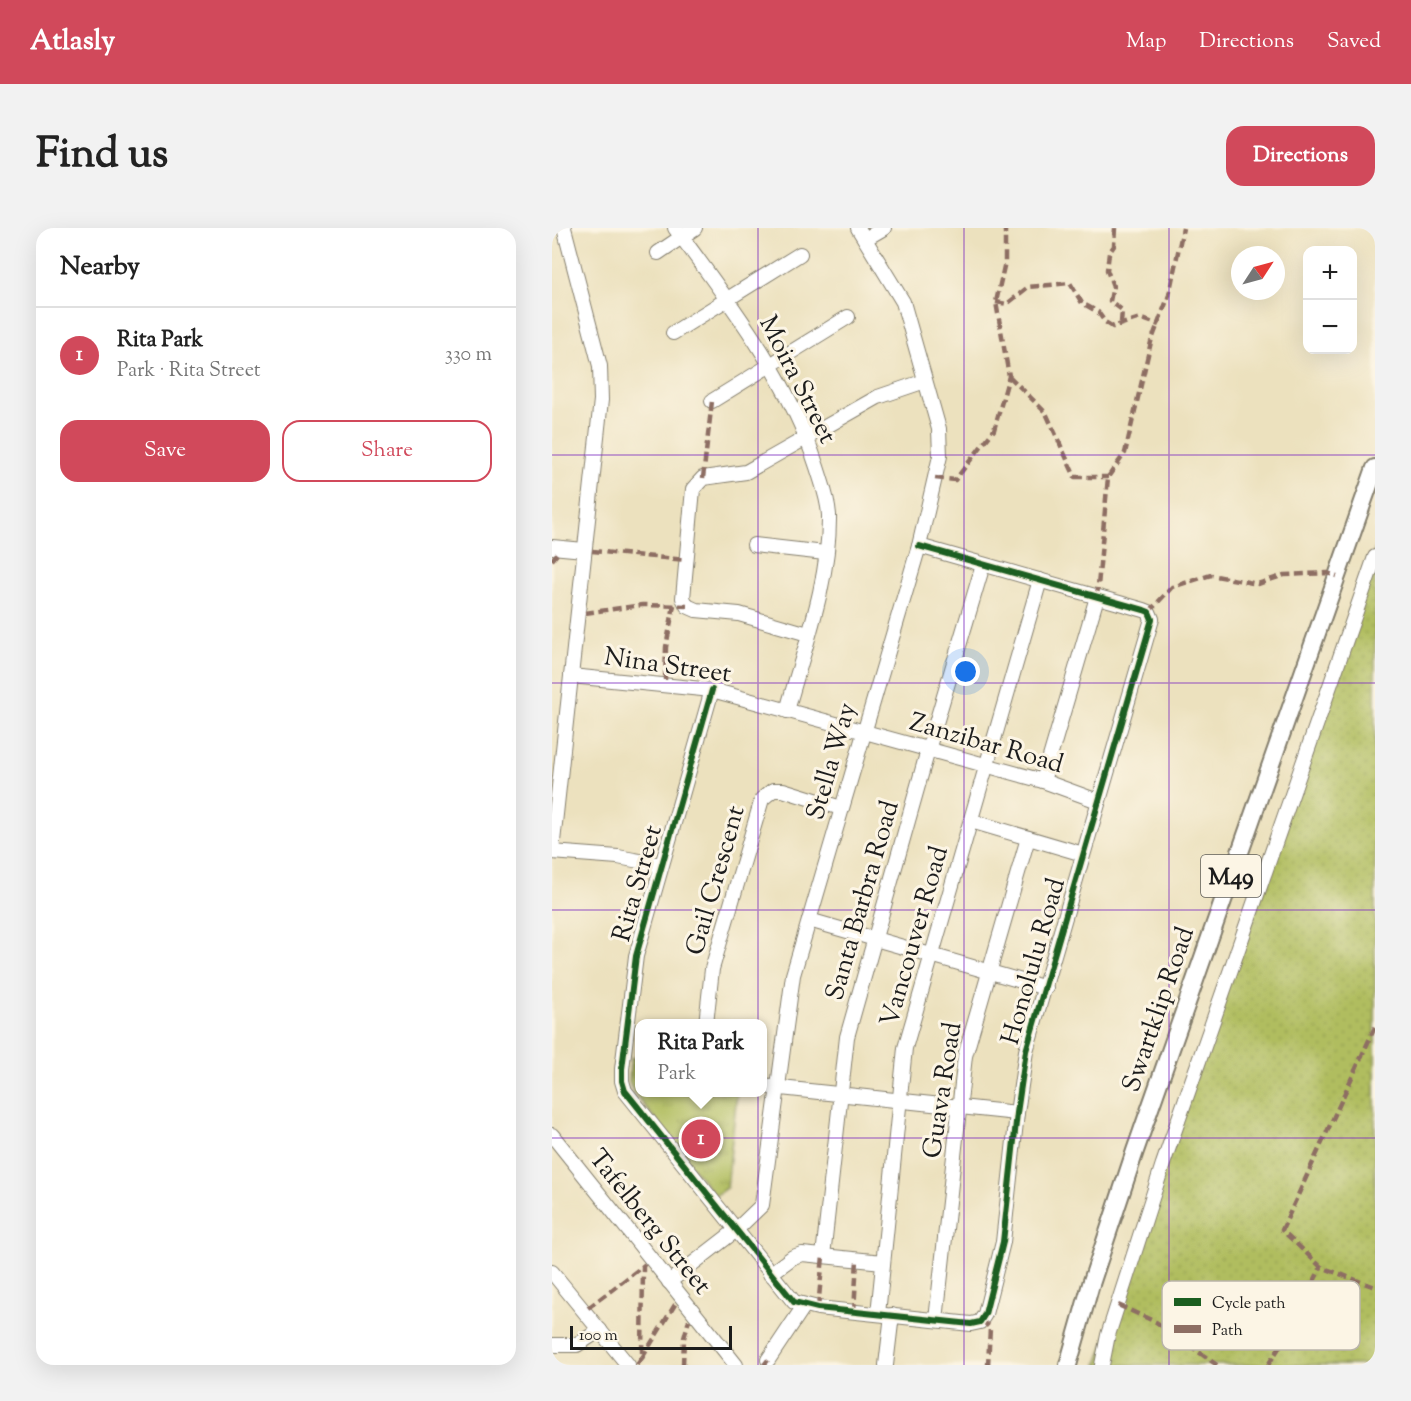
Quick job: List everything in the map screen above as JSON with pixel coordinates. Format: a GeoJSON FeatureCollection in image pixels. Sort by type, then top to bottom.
{"type":"FeatureCollection","features":[{"type":"Feature","properties":{"kind":"main road","name":"Swartklip Road"},"geometry":{"type":"LineString","coordinates":[[1068,1365],[1124,1182],[1375,468]]}},
{"type":"Feature","properties":{"kind":"street"},"geometry":{"type":"LineString","coordinates":[[564,228],[596,348],[601,381],[552,851],[618,857],[661,865]]}},
{"type":"Feature","properties":{"kind":"street"},"geometry":{"type":"LineString","coordinates":[[658,253],[678,232],[695,228]]}},
{"type":"Feature","properties":{"kind":"street"},"geometry":{"type":"LineString","coordinates":[[862,234],[884,228]]}},
{"type":"Feature","properties":{"kind":"street","name":"Moira Street"},"geometry":{"type":"LineString","coordinates":[[678,232],[728,298],[770,365],[807,436],[828,504],[822,579],[787,711]]}},
{"type":"Feature","properties":{"kind":"street","name":"Stella Way"},"geometry":{"type":"LineString","coordinates":[[669,1282],[735,1231],[759,1209],[764,1199],[769,1087],[791,987],[863,732],[919,546],[941,441],[903,302],[862,234]]}},
{"type":"Feature","properties":{"kind":"street"},"geometry":{"type":"LineString","coordinates":[[673,333],[800,254]]}},
{"type":"Feature","properties":{"kind":"street"},"geometry":{"type":"LineString","coordinates":[[712,401],[848,317]]}},
{"type":"Feature","properties":{"kind":"street"},"geometry":{"type":"LineString","coordinates":[[808,634],[739,614],[696,610],[687,606],[683,598],[693,489],[703,478],[746,472],[878,397],[925,381]]}},
{"type":"Feature","properties":{"kind":"street"},"geometry":{"type":"LineString","coordinates":[[754,545],[825,553]]}},
{"type":"Feature","properties":{"kind":"street","name":"Honolulu Road"},"geometry":{"type":"LineString","coordinates":[[804,1306],[974,1324],[982,1320],[986,1314],[1003,1242],[1024,1061],[1152,619],[1144,609],[919,546]]}},
{"type":"Feature","properties":{"kind":"street"},"geometry":{"type":"LineString","coordinates":[[552,547],[584,550]]}},
{"type":"Feature","properties":{"kind":"street"},"geometry":{"type":"LineString","coordinates":[[1102,1365],[1108,1335],[1163,1164],[1375,557]]}},
{"type":"Feature","properties":{"kind":"street","name":"Santa Barbra Road"},"geometry":{"type":"LineString","coordinates":[[823,1256],[847,1037],[983,565]]}},
{"type":"Feature","properties":{"kind":"street","name":"Vancouver Road"},"geometry":{"type":"LineString","coordinates":[[886,1365],[883,1262],[905,1048],[1040,580]]}},
{"type":"Feature","properties":{"kind":"street"},"geometry":{"type":"LineString","coordinates":[[1043,781],[1097,597]]}},
{"type":"Feature","properties":{"kind":"street","name":"Nina Street"},"geometry":{"type":"LineString","coordinates":[[571,676],[712,690],[863,732]]}},
{"type":"Feature","properties":{"kind":"street","name":"Rita Street"},"geometry":{"type":"LineString","coordinates":[[712,690],[636,956],[621,1081],[628,1097],[735,1231]]}},
{"type":"Feature","properties":{"kind":"street","name":"Zanzibar Road"},"geometry":{"type":"LineString","coordinates":[[863,732],[1043,781],[1098,801]]}},
{"type":"Feature","properties":{"kind":"street","name":"Gail Crescent"},"geometry":{"type":"LineString","coordinates":[[706,1019],[712,969],[762,799],[773,790],[783,790],[841,808]]}},
{"type":"Feature","properties":{"kind":"street"},"geometry":{"type":"LineString","coordinates":[[971,821],[1083,854]]}},
{"type":"Feature","properties":{"kind":"street","name":"Guava Road"},"geometry":{"type":"LineString","coordinates":[[936,1320],[965,1056],[1028,838]]}},
{"type":"Feature","properties":{"kind":"street"},"geometry":{"type":"LineString","coordinates":[[809,920],[875,937],[1046,988]]}},
{"type":"Feature","properties":{"kind":"street"},"geometry":{"type":"LineString","coordinates":[[769,1087],[1017,1113]]}},
{"type":"Feature","properties":{"kind":"street","name":"Tafelberg Street"},"geometry":{"type":"LineString","coordinates":[[552,1135],[736,1365]]}},
{"type":"Feature","properties":{"kind":"street"},"geometry":{"type":"LineString","coordinates":[[735,1231],[791,1299],[804,1306],[768,1360]]}},
{"type":"Feature","properties":{"kind":"street"},"geometry":{"type":"LineString","coordinates":[[770,1275],[798,1255],[883,1262]]}},
{"type":"Feature","properties":{"kind":"street"},"geometry":{"type":"LineString","coordinates":[[552,1272],[628,1365]]}},
{"type":"Feature","properties":{"kind":"street"},"geometry":{"type":"LineString","coordinates":[[552,1345],[577,1346],[600,1330]]}},
{"type":"Feature","properties":{"kind":"green space"},"geometry":{"type":"Polygon","coordinates":[[[1375,549],[1375,1365],[1097,1365],[1375,549]]]}},
{"type":"Feature","properties":{"kind":"green space"},"geometry":{"type":"Polygon","coordinates":[[[631,1058],[635,1058],[635,1094],[629,1082],[631,1058]]]}},
{"type":"Feature","properties":{"kind":"green space"},"geometry":{"type":"Polygon","coordinates":[[[638,1097],[737,1097],[727,1187],[715,1196],[638,1097]]]}},
{"type":"Feature","properties":{"kind":"marked path"},"geometry":{"type":"LineString","coordinates":[[935,478],[955,480],[994,430],[1009,376],[996,302],[1005,262],[1005,228]]}},
{"type":"Feature","properties":{"kind":"marked path"},"geometry":{"type":"LineString","coordinates":[[1115,228],[1114,246],[1109,253],[1107,270],[1113,286],[1110,301],[1122,310],[1121,323]]}},
{"type":"Feature","properties":{"kind":"marked path"},"geometry":{"type":"LineString","coordinates":[[1097,597],[1108,477],[1125,453],[1151,342],[1169,295],[1183,228]]}},
{"type":"Feature","properties":{"kind":"marked path"},"geometry":{"type":"LineString","coordinates":[[996,302],[1007,304],[1028,287],[1070,283],[1082,303],[1098,312],[1105,322],[1113,327],[1140,318],[1159,325]]}},
{"type":"Feature","properties":{"kind":"marked path"},"geometry":{"type":"LineString","coordinates":[[1009,376],[1046,413],[1075,477],[1108,477]]}},
{"type":"Feature","properties":{"kind":"marked path"},"geometry":{"type":"LineString","coordinates":[[703,478],[712,401]]}},
{"type":"Feature","properties":{"kind":"marked path"},"geometry":{"type":"LineString","coordinates":[[592,551],[686,560]]}},
{"type":"Feature","properties":{"kind":"marked path"},"geometry":{"type":"LineString","coordinates":[[552,560],[557,554]]}},
{"type":"Feature","properties":{"kind":"marked path"},"geometry":{"type":"LineString","coordinates":[[1149,612],[1172,587],[1211,575],[1258,584],[1284,575],[1327,573],[1337,576]]}},
{"type":"Feature","properties":{"kind":"marked path"},"geometry":{"type":"LineString","coordinates":[[585,613],[642,605],[687,606]]}},
{"type":"Feature","properties":{"kind":"marked path"},"geometry":{"type":"LineString","coordinates":[[665,680],[666,647],[674,605]]}},
{"type":"Feature","properties":{"kind":"marked path"},"geometry":{"type":"LineString","coordinates":[[1359,1281],[1321,1267],[1282,1230],[1375,1027]]}},
{"type":"Feature","properties":{"kind":"marked path"},"geometry":{"type":"LineString","coordinates":[[818,1308],[823,1256]]}},
{"type":"Feature","properties":{"kind":"marked path"},"geometry":{"type":"LineString","coordinates":[[854,1312],[857,1259]]}},
{"type":"Feature","properties":{"kind":"marked path"},"geometry":{"type":"LineString","coordinates":[[637,1365],[642,1358],[643,1266],[645,1264]]}},
{"type":"Feature","properties":{"kind":"marked path"},"geometry":{"type":"LineString","coordinates":[[588,1308],[643,1266]]}},
{"type":"Feature","properties":{"kind":"marked path"},"geometry":{"type":"LineString","coordinates":[[1314,1281],[1321,1267]]}},
{"type":"Feature","properties":{"kind":"marked path"},"geometry":{"type":"LineString","coordinates":[[1360,1281],[1375,1287]]}},
{"type":"Feature","properties":{"kind":"marked path"},"geometry":{"type":"LineString","coordinates":[[642,1358],[676,1303]]}},
{"type":"Feature","properties":{"kind":"marked path"},"geometry":{"type":"LineString","coordinates":[[1118,1305],[1162,1326]]}},
{"type":"Feature","properties":{"kind":"marked path"},"geometry":{"type":"LineString","coordinates":[[683,1365],[684,1338],[689,1320]]}},
{"type":"Feature","properties":{"kind":"marked path"},"geometry":{"type":"LineString","coordinates":[[982,1320],[990,1328],[988,1365]]}},
{"type":"Feature","properties":{"kind":"marked path"},"geometry":{"type":"LineString","coordinates":[[1196,1350],[1217,1365]]}},
{"type":"Feature","properties":{"kind":"marked path"},"geometry":{"type":"LineString","coordinates":[[1268,1365],[1278,1350]]}},
{"type":"Feature","properties":{"kind":"marked path"},"geometry":{"type":"LineString","coordinates":[[764,1365],[768,1360]]}},
{"type":"Feature","properties":{"kind":"cycle path"},"geometry":{"type":"LineString","coordinates":[[712,690],[636,956],[622,1069],[625,1091],[794,1302],[818,1308],[971,1324],[980,1322],[985,1314],[1003,1242],[1026,1051],[1152,619],[1149,612],[1144,610],[919,546]]}},
{"type":"Feature","properties":{"kind":"place","name":"Rita Park"},"geometry":{"type":"Point","coordinates":[701,1139]}}]}
